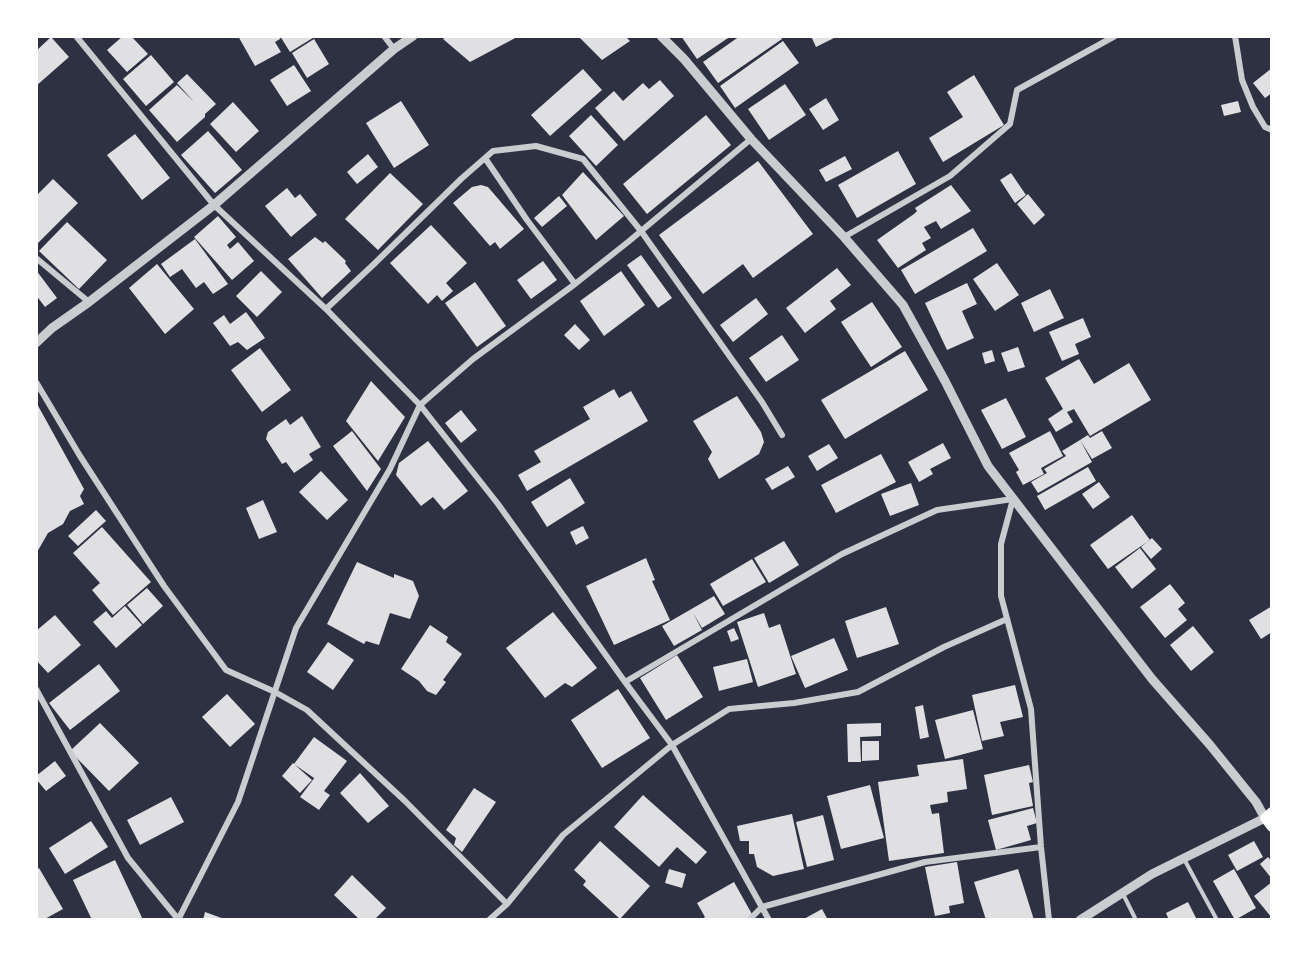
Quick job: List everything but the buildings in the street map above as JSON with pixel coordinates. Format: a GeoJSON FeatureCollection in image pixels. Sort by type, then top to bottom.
{"type":"FeatureCollection","features":[{"type":"Feature","properties":{"kind":"street"},"geometry":{"type":"LineString","coordinates":[[76,36],[214,205],[326,309],[420,405],[498,504],[672,745],[769,920]]}},
{"type":"Feature","properties":{"kind":"street"},"geometry":{"type":"LineString","coordinates":[[384,36],[394,49]]}},
{"type":"Feature","properties":{"kind":"street"},"geometry":{"type":"LineString","coordinates":[[36,343],[52,327],[89,302],[214,205],[394,49],[413,36]]}},
{"type":"Feature","properties":{"kind":"street"},"geometry":{"type":"LineString","coordinates":[[661,36],[684,59],[751,139],[844,237],[903,305],[988,466],[1152,679],[1210,745],[1270,819],[1152,874],[1080,920]]}},
{"type":"Feature","properties":{"kind":"street"},"geometry":{"type":"LineString","coordinates":[[844,237],[950,176],[1010,124],[1017,90],[1115,36]]}},
{"type":"Feature","properties":{"kind":"street"},"geometry":{"type":"LineString","coordinates":[[1235,36],[1242,80],[1253,107],[1265,127],[1272,130]]}},
{"type":"Feature","properties":{"kind":"street"},"geometry":{"type":"LineString","coordinates":[[36,689],[128,858],[178,919],[238,802],[296,628],[390,469],[420,405],[473,359],[575,284],[641,231],[751,139]]}},
{"type":"Feature","properties":{"kind":"street"},"geometry":{"type":"LineString","coordinates":[[326,309],[453,186],[494,151],[536,146],[583,159],[641,231],[762,402],[782,435]]}},
{"type":"Feature","properties":{"kind":"street"},"geometry":{"type":"LineString","coordinates":[[485,158],[527,220],[575,284]]}},
{"type":"Feature","properties":{"kind":"street"},"geometry":{"type":"LineString","coordinates":[[36,258],[89,302]]}},
{"type":"Feature","properties":{"kind":"street"},"geometry":{"type":"LineString","coordinates":[[36,382],[80,456],[158,576],[226,670],[275,692],[307,710],[405,801],[507,904]]}},
{"type":"Feature","properties":{"kind":"street"},"geometry":{"type":"LineString","coordinates":[[1013,499],[1001,544],[1001,596],[1031,709],[1049,920]]}},
{"type":"Feature","properties":{"kind":"street"},"geometry":{"type":"LineString","coordinates":[[625,682],[842,554],[937,510],[1013,499]]}},
{"type":"Feature","properties":{"kind":"street"},"geometry":{"type":"LineString","coordinates":[[489,920],[507,904],[563,835],[672,745],[729,710],[858,693],[944,648],[1007,619]]}},
{"type":"Feature","properties":{"kind":"street"},"geometry":{"type":"LineString","coordinates":[[749,920],[762,907],[925,862],[1041,846]]}},
{"type":"Feature","properties":{"kind":"lane"},"geometry":{"type":"LineString","coordinates":[[1184,858],[1217,920]]}},
{"type":"Feature","properties":{"kind":"lane"},"geometry":{"type":"LineString","coordinates":[[1122,893],[1136,920]]}}]}
